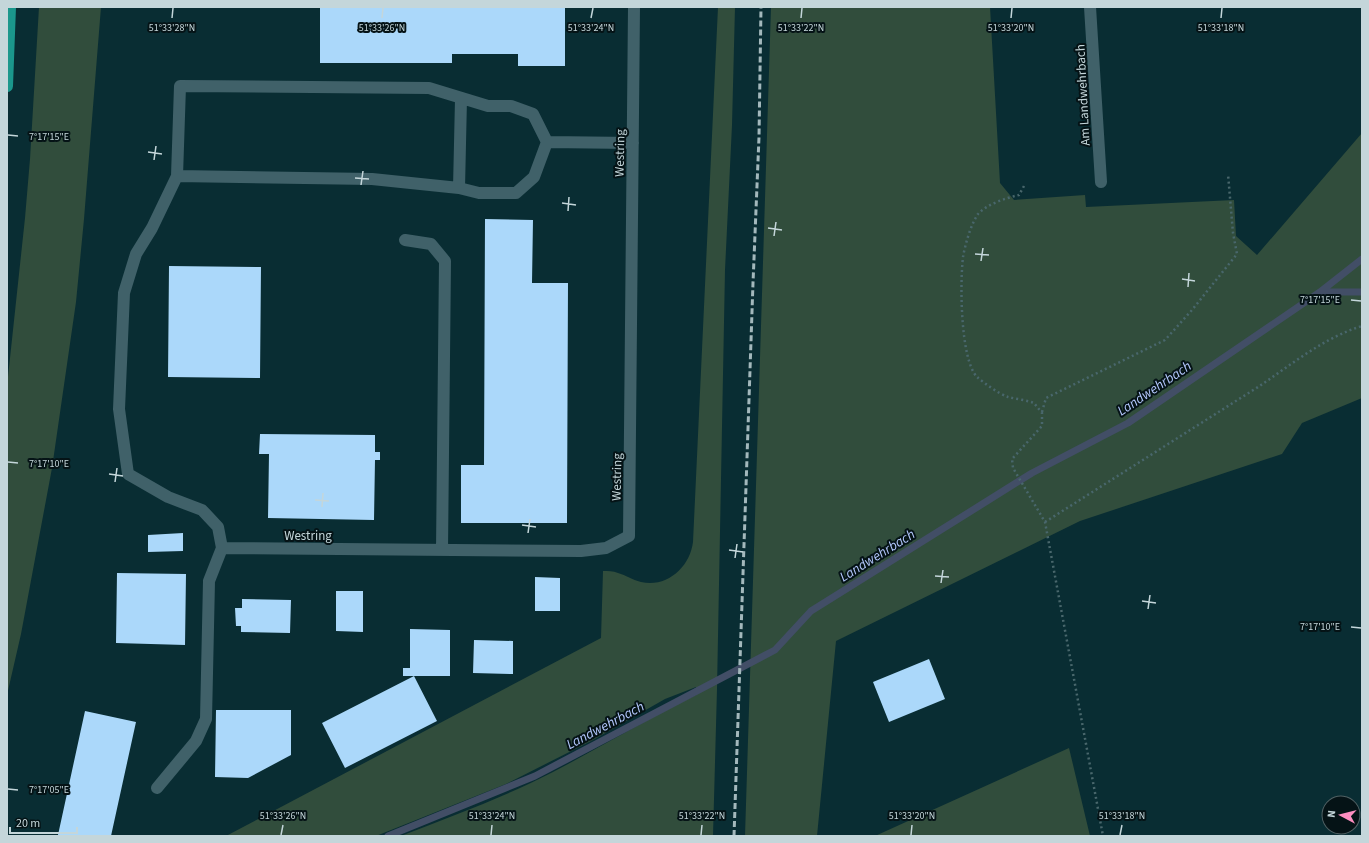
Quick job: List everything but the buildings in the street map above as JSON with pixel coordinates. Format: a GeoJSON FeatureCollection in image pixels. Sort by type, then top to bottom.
{"type":"FeatureCollection","features":[{"type":"Feature","properties":{"kind":"highway"},"geometry":{"type":"LineString","coordinates":[[7,86],[11,7]]}},
{"type":"Feature","properties":{"kind":"street","name":"Westring"},"geometry":{"type":"LineString","coordinates":[[222,548],[581,551],[606,548],[629,536],[634,7]]}},
{"type":"Feature","properties":{"kind":"street","name":"Am Landwehrbach"},"geometry":{"type":"LineString","coordinates":[[1090,7],[1101,182]]}},
{"type":"Feature","properties":{"kind":"street"},"geometry":{"type":"LineString","coordinates":[[157,788],[196,741],[206,719],[209,581],[222,548],[218,527],[202,510],[168,497],[128,474],[119,409],[124,293],[136,254],[152,228],[177,176],[180,86],[429,88],[488,106],[511,106],[533,114],[547,142],[534,177],[516,193],[479,193],[459,188],[372,179],[177,176]]}},
{"type":"Feature","properties":{"kind":"street"},"geometry":{"type":"LineString","coordinates":[[459,188],[461,99]]}},
{"type":"Feature","properties":{"kind":"street"},"geometry":{"type":"LineString","coordinates":[[547,142],[633,143]]}},
{"type":"Feature","properties":{"kind":"street"},"geometry":{"type":"LineString","coordinates":[[405,240],[431,244],[445,261],[442,550]]}},
{"type":"Feature","properties":{"kind":"path"},"geometry":{"type":"LineString","coordinates":[[1103,836],[1045,522],[1012,468],[1012,459],[1042,426],[1042,413],[1046,398],[1164,340],[1192,310],[1237,254],[1233,233],[1228,174]]}},
{"type":"Feature","properties":{"kind":"path"},"geometry":{"type":"LineString","coordinates":[[1024,186],[1019,195],[1005,198],[979,214],[971,228],[963,257],[963,333],[967,356],[976,376],[1006,396],[1034,403],[1042,413]]}},
{"type":"Feature","properties":{"kind":"path"},"geometry":{"type":"LineString","coordinates":[[1045,522],[1268,380],[1307,353],[1347,331],[1362,326]]}},
{"type":"Feature","properties":{"kind":"green space"},"geometry":{"type":"Polygon","coordinates":[[[39,7],[101,7],[76,302],[52,468],[21,634],[7,695],[7,386],[30,159],[39,7]]]}},
{"type":"Feature","properties":{"kind":"green space"},"geometry":{"type":"Polygon","coordinates":[[[718,7],[735,7],[732,125],[725,270],[713,836],[401,836],[497,798],[553,772],[696,695],[696,687],[665,699],[593,740],[506,784],[376,836],[226,836],[601,638],[603,571],[614,572],[641,582],[660,582],[676,574],[687,560],[693,542],[718,7]]]}},
{"type":"Feature","properties":{"kind":"green space"},"geometry":{"type":"Polygon","coordinates":[[[771,7],[990,7],[1000,183],[1014,200],[1085,195],[1086,207],[1234,200],[1236,236],[1257,255],[1362,133],[1362,398],[1302,423],[1282,454],[1080,521],[836,641],[817,836],[745,836],[771,7]]]}},
{"type":"Feature","properties":{"kind":"green space"},"geometry":{"type":"Polygon","coordinates":[[[1069,748],[1090,836],[875,836],[1069,748]]]}},
{"type":"Feature","properties":{"kind":"waterway","name":"Landwehrbach"},"geometry":{"type":"LineString","coordinates":[[388,836],[535,776],[775,650],[811,611],[1032,473],[1128,423],[1320,292],[1362,259]]}},
{"type":"Feature","properties":{"kind":"waterway"},"geometry":{"type":"LineString","coordinates":[[1320,292],[1362,292]]}},
{"type":"Feature","properties":{"kind":"railway"},"geometry":{"type":"LineString","coordinates":[[734,836],[759,137],[761,7]]}}]}
